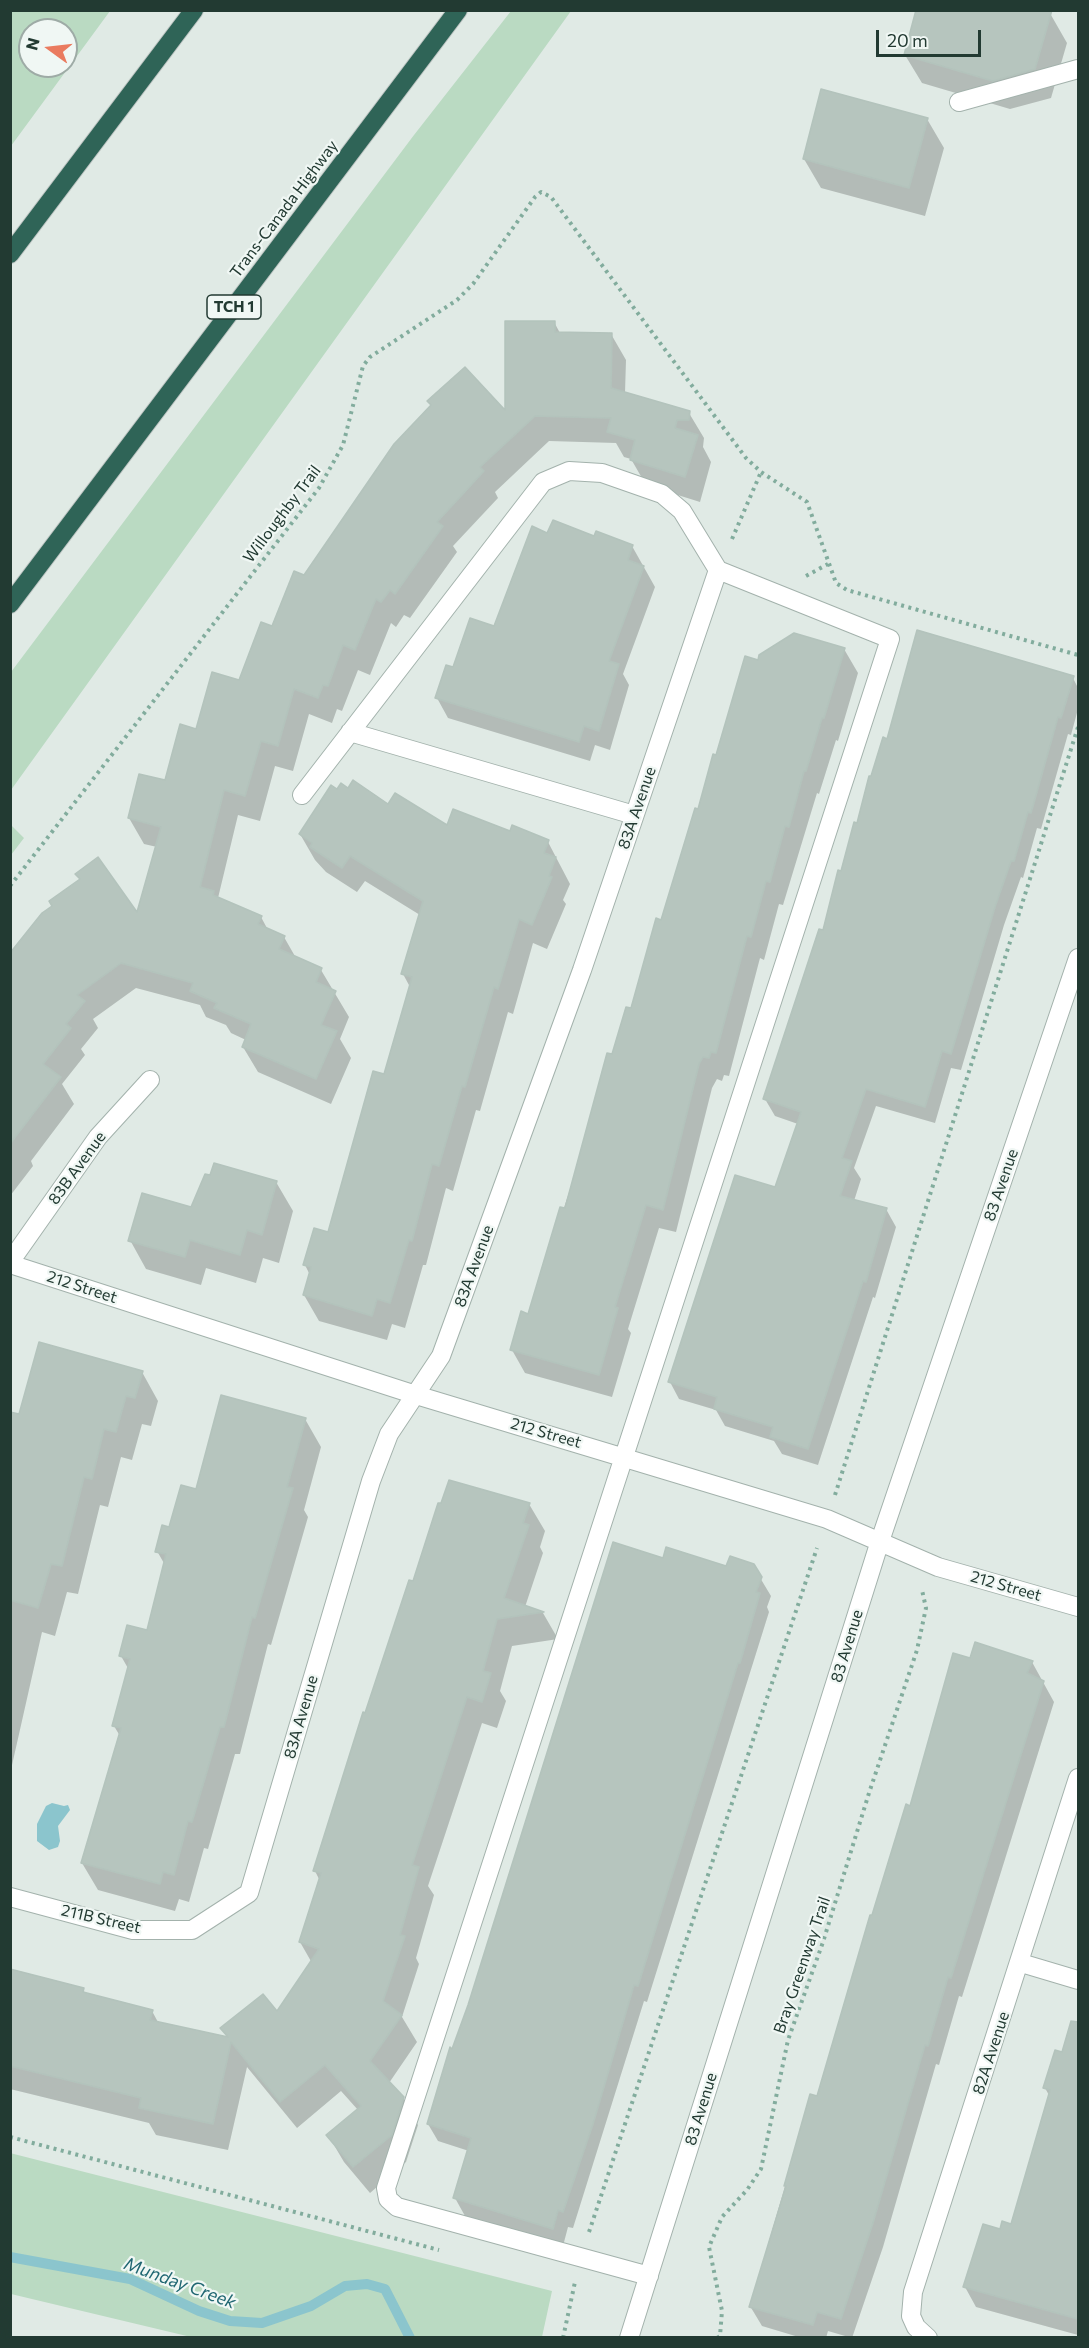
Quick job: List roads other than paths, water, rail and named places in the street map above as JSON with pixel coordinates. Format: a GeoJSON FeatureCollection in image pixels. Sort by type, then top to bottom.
{"type":"FeatureCollection","features":[{"type":"Feature","properties":{"kind":"highway"},"geometry":{"type":"LineString","coordinates":[[10,254],[194,10]]}},
{"type":"Feature","properties":{"kind":"highway","name":"Trans-Canada Highway"},"geometry":{"type":"LineString","coordinates":[[10,604],[458,10]]}},
{"type":"Feature","properties":{"kind":"street"},"geometry":{"type":"LineString","coordinates":[[959,102],[1078,69]]}},
{"type":"Feature","properties":{"kind":"street"},"geometry":{"type":"LineString","coordinates":[[302,795],[543,482],[569,471],[602,473],[662,494],[682,511],[718,570],[890,639],[386,2188],[388,2199],[397,2207],[649,2276]]}},
{"type":"Feature","properties":{"kind":"street","name":"83A Avenue"},"geometry":{"type":"LineString","coordinates":[[192,1930],[249,1893],[371,1481],[389,1434],[441,1356],[582,970],[718,570]]}},
{"type":"Feature","properties":{"kind":"street"},"geometry":{"type":"LineString","coordinates":[[350,732],[634,815]]}},
{"type":"Feature","properties":{"kind":"street","name":"83 Avenue"},"geometry":{"type":"LineString","coordinates":[[629,2337],[879,1544],[1078,958]]}},
{"type":"Feature","properties":{"kind":"street","name":"83B Avenue"},"geometry":{"type":"LineString","coordinates":[[10,1263],[98,1137],[150,1080]]}},
{"type":"Feature","properties":{"kind":"street","name":"212 Street"},"geometry":{"type":"LineString","coordinates":[[10,1263],[416,1395],[625,1456],[827,1519],[879,1544],[938,1567],[1078,1607]]}},
{"type":"Feature","properties":{"kind":"street","name":"82A Avenue"},"geometry":{"type":"LineString","coordinates":[[922,2332],[911,2316],[913,2292],[1021,1963],[1078,1778]]}},
{"type":"Feature","properties":{"kind":"street","name":"211B Street"},"geometry":{"type":"LineString","coordinates":[[10,1897],[133,1930],[192,1930]]}},
{"type":"Feature","properties":{"kind":"street"},"geometry":{"type":"LineString","coordinates":[[1021,1963],[1078,1980]]}},
{"type":"Feature","properties":{"kind":"water"},"geometry":{"type":"Polygon","coordinates":[[[52,1803],[68,1805],[70,1810],[58,1826],[60,1841],[58,1847],[49,1850],[37,1841],[37,1824],[46,1806],[52,1803]]]}},
{"type":"Feature","properties":{"kind":"waterway","name":"Munday Creek"},"geometry":{"type":"LineString","coordinates":[[10,2257],[130,2279],[199,2311],[230,2321],[262,2323],[311,2306],[345,2286],[367,2284],[385,2289],[410,2338]]}}]}
